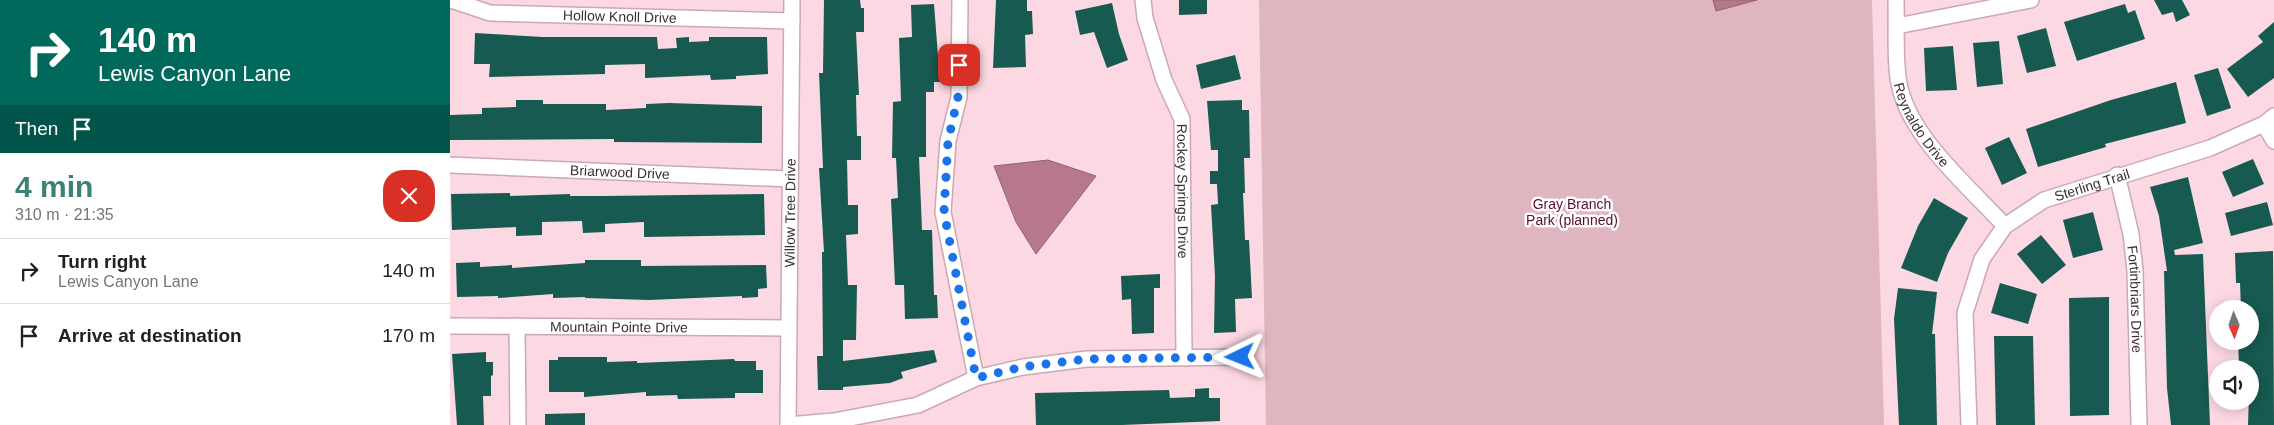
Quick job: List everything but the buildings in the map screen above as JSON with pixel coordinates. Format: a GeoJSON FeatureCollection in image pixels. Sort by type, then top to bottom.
{"type":"FeatureCollection","features":[{"type":"Feature","properties":{"kind":"street","name":"Hollow Knoll Drive"},"geometry":{"type":"LineString","coordinates":[[450,0],[490,13],[792,21]]}},
{"type":"Feature","properties":{"kind":"street","name":"Willow Tree Drive"},"geometry":{"type":"LineString","coordinates":[[788,425],[792,0]]}},
{"type":"Feature","properties":{"kind":"street"},"geometry":{"type":"LineString","coordinates":[[960,0],[958,97],[948,141],[944,212],[976,378]]}},
{"type":"Feature","properties":{"kind":"street","name":"Rockey Springs Drive"},"geometry":{"type":"LineString","coordinates":[[1143,0],[1145,18],[1164,80],[1182,119],[1184,358]]}},
{"type":"Feature","properties":{"kind":"street","name":"Reynaldo Drive"},"geometry":{"type":"LineString","coordinates":[[1896,0],[1899,87],[1910,117],[1924,139],[2005,226]]}},
{"type":"Feature","properties":{"kind":"street"},"geometry":{"type":"LineString","coordinates":[[1896,26],[2031,0]]}},
{"type":"Feature","properties":{"kind":"street"},"geometry":{"type":"LineString","coordinates":[[2269,120],[2274,141]]}},
{"type":"Feature","properties":{"kind":"street","name":"Sterling Trail"},"geometry":{"type":"LineString","coordinates":[[1969,425],[1965,313],[1982,259],[2005,226],[2044,200],[2117,175],[2210,148],[2269,120]]}},
{"type":"Feature","properties":{"kind":"street","name":"Briarwood Drive"},"geometry":{"type":"LineString","coordinates":[[450,165],[790,179]]}},
{"type":"Feature","properties":{"kind":"street","name":"Fortinbriars Drive"},"geometry":{"type":"LineString","coordinates":[[2117,175],[2131,234],[2139,425]]}},
{"type":"Feature","properties":{"kind":"street","name":"Mountain Pointe Drive"},"geometry":{"type":"LineString","coordinates":[[450,326],[788,328]]}},
{"type":"Feature","properties":{"kind":"street"},"geometry":{"type":"LineString","coordinates":[[517,326],[518,425]]}},
{"type":"Feature","properties":{"kind":"street"},"geometry":{"type":"LineString","coordinates":[[788,425],[834,421],[918,405],[976,378],[1022,367],[1087,359],[1240,357]]}},
{"type":"Feature","properties":{"kind":"green space","name":"Gray Branch Park (planned)"},"geometry":{"type":"Polygon","coordinates":[[[1259,0],[1872,0],[1884,425],[1266,425],[1259,0]]]}},
{"type":"Feature","properties":{"kind":"shaded area"},"geometry":{"type":"Polygon","coordinates":[[[1713,0],[1757,0],[1716,11],[1713,0]]]}},
{"type":"Feature","properties":{"kind":"shaded area"},"geometry":{"type":"Polygon","coordinates":[[[1048,160],[1096,176],[1036,254],[1016,222],[994,166],[1048,160]]]}},
{"type":"Feature","properties":{"kind":"route"},"geometry":{"type":"LineString","coordinates":[[959,65],[958,97],[948,141],[944,212],[976,378],[1022,367],[1087,359],[1240,357]]}}]}
